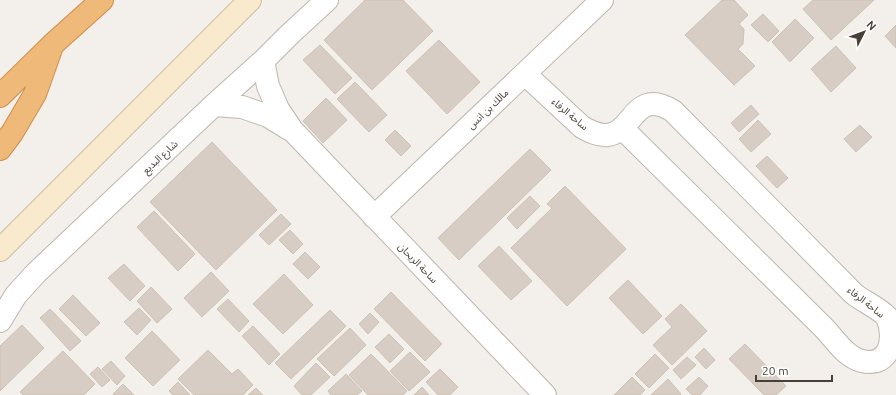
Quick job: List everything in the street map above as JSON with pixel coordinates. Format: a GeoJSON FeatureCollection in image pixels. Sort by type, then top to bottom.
{"type":"FeatureCollection","features":[{"type":"Feature","properties":{"kind":"highway"},"geometry":{"type":"LineString","coordinates":[[0,96],[52,45],[102,0]]}},
{"type":"Feature","properties":{"kind":"highway"},"geometry":{"type":"LineString","coordinates":[[0,149],[12,133],[35,94],[52,45]]}},
{"type":"Feature","properties":{"kind":"main road"},"geometry":{"type":"LineString","coordinates":[[0,250],[250,0]]}},
{"type":"Feature","properties":{"kind":"street","name":"شارع البديع"},"geometry":{"type":"LineString","coordinates":[[0,321],[16,295],[36,273],[327,0]]}},
{"type":"Feature","properties":{"kind":"street","name":"مالك بن انس"},"geometry":{"type":"LineString","coordinates":[[374,217],[602,0]]}},
{"type":"Feature","properties":{"kind":"street","name":"ساحة الريحان"},"geometry":{"type":"LineString","coordinates":[[263,61],[268,86],[278,109],[292,130],[545,395]]}},
{"type":"Feature","properties":{"kind":"street","name":"ساحة الرفاء"},"geometry":{"type":"LineString","coordinates":[[525,74],[582,127],[590,132],[600,135],[615,133],[622,128],[640,108],[648,105],[658,104],[666,106],[673,111],[854,294],[886,316],[891,323],[895,340],[887,355],[880,360],[871,362],[862,361],[850,356],[823,327],[622,128]]}},
{"type":"Feature","properties":{"kind":"street","name":"ساحة الريحان"},"geometry":{"type":"LineString","coordinates":[[214,105],[242,107],[268,116],[292,130]]}},
{"type":"Feature","properties":{"kind":"building"},"geometry":{"type":"Polygon","coordinates":[[[365,0],[403,0],[433,31],[372,90],[324,40],[365,0]]]}},
{"type":"Feature","properties":{"kind":"building"},"geometry":{"type":"Polygon","coordinates":[[[722,0],[734,0],[748,15],[739,24],[744,29],[743,44],[738,49],[755,66],[734,85],[685,35],[722,0]]]}},
{"type":"Feature","properties":{"kind":"building"},"geometry":{"type":"Polygon","coordinates":[[[813,0],[874,0],[831,40],[803,9],[813,0]]]}},
{"type":"Feature","properties":{"kind":"building"},"geometry":{"type":"Polygon","coordinates":[[[763,14],[779,31],[768,42],[751,25],[763,14]]]}},
{"type":"Feature","properties":{"kind":"building"},"geometry":{"type":"Polygon","coordinates":[[[795,19],[814,38],[790,62],[772,42],[795,19]]]}},
{"type":"Feature","properties":{"kind":"building"},"geometry":{"type":"Polygon","coordinates":[[[896,25],[896,48],[885,36],[896,25]]]}},
{"type":"Feature","properties":{"kind":"building"},"geometry":{"type":"Polygon","coordinates":[[[439,40],[480,82],[447,114],[406,71],[439,40]]]}},
{"type":"Feature","properties":{"kind":"building"},"geometry":{"type":"Polygon","coordinates":[[[320,45],[352,78],[335,94],[303,60],[320,45]]]}},
{"type":"Feature","properties":{"kind":"building"},"geometry":{"type":"Polygon","coordinates":[[[836,46],[856,68],[831,92],[811,69],[836,46]]]}},
{"type":"Feature","properties":{"kind":"building"},"geometry":{"type":"Polygon","coordinates":[[[355,82],[387,115],[369,132],[337,99],[355,82]]]}},
{"type":"Feature","properties":{"kind":"building"},"geometry":{"type":"Polygon","coordinates":[[[326,98],[347,120],[323,143],[303,121],[326,98]]]}},
{"type":"Feature","properties":{"kind":"building"},"geometry":{"type":"Polygon","coordinates":[[[751,105],[759,114],[739,132],[731,123],[751,105]]]}},
{"type":"Feature","properties":{"kind":"building"},"geometry":{"type":"Polygon","coordinates":[[[758,120],[771,134],[751,152],[739,139],[758,120]]]}},
{"type":"Feature","properties":{"kind":"building"},"geometry":{"type":"Polygon","coordinates":[[[860,125],[872,137],[856,152],[844,139],[860,125]]]}},
{"type":"Feature","properties":{"kind":"building"},"geometry":{"type":"Polygon","coordinates":[[[395,130],[411,146],[401,156],[385,140],[395,130]]]}},
{"type":"Feature","properties":{"kind":"building"},"geometry":{"type":"Polygon","coordinates":[[[212,142],[277,210],[216,270],[150,202],[212,142]]]}},
{"type":"Feature","properties":{"kind":"building"},"geometry":{"type":"Polygon","coordinates":[[[530,149],[551,170],[459,260],[438,238],[530,149]]]}},
{"type":"Feature","properties":{"kind":"building"},"geometry":{"type":"Polygon","coordinates":[[[767,156],[788,178],[777,188],[756,166],[767,156]]]}},
{"type":"Feature","properties":{"kind":"building"},"geometry":{"type":"Polygon","coordinates":[[[565,186],[626,249],[567,306],[511,248],[552,208],[547,204],[565,186]]]}},
{"type":"Feature","properties":{"kind":"building"},"geometry":{"type":"Polygon","coordinates":[[[530,196],[540,206],[517,229],[507,218],[530,196]]]}},
{"type":"Feature","properties":{"kind":"building"},"geometry":{"type":"Polygon","coordinates":[[[154,211],[195,254],[178,271],[137,227],[154,211]]]}},
{"type":"Feature","properties":{"kind":"building"},"geometry":{"type":"Polygon","coordinates":[[[281,214],[291,224],[269,245],[259,235],[281,214]]]}},
{"type":"Feature","properties":{"kind":"building"},"geometry":{"type":"Polygon","coordinates":[[[290,230],[303,244],[293,254],[279,240],[290,230]]]}},
{"type":"Feature","properties":{"kind":"building"},"geometry":{"type":"Polygon","coordinates":[[[499,246],[532,281],[511,300],[478,266],[499,246]]]}},
{"type":"Feature","properties":{"kind":"building"},"geometry":{"type":"Polygon","coordinates":[[[305,252],[320,267],[308,279],[293,264],[305,252]]]}},
{"type":"Feature","properties":{"kind":"building"},"geometry":{"type":"Polygon","coordinates":[[[124,264],[145,286],[130,301],[108,278],[124,264]]]}},
{"type":"Feature","properties":{"kind":"building"},"geometry":{"type":"Polygon","coordinates":[[[211,272],[229,291],[202,317],[184,298],[211,272]]]}},
{"type":"Feature","properties":{"kind":"building"},"geometry":{"type":"Polygon","coordinates":[[[284,274],[313,305],[283,334],[253,304],[284,274]]]}},
{"type":"Feature","properties":{"kind":"building"},"geometry":{"type":"Polygon","coordinates":[[[628,280],[662,316],[643,334],[609,298],[628,280]]]}},
{"type":"Feature","properties":{"kind":"building"},"geometry":{"type":"Polygon","coordinates":[[[151,287],[172,309],[157,323],[137,301],[151,287]]]}},
{"type":"Feature","properties":{"kind":"building"},"geometry":{"type":"Polygon","coordinates":[[[391,292],[442,344],[425,361],[374,309],[391,292]]]}},
{"type":"Feature","properties":{"kind":"building"},"geometry":{"type":"Polygon","coordinates":[[[73,295],[100,323],[86,336],[59,309],[73,295]]]}},
{"type":"Feature","properties":{"kind":"building"},"geometry":{"type":"Polygon","coordinates":[[[228,299],[249,321],[239,332],[217,309],[228,299]]]}},
{"type":"Feature","properties":{"kind":"building"},"geometry":{"type":"Polygon","coordinates":[[[681,304],[707,331],[672,365],[653,345],[672,327],[665,319],[681,304]]]}},
{"type":"Feature","properties":{"kind":"building"},"geometry":{"type":"Polygon","coordinates":[[[139,308],[151,320],[137,335],[124,322],[139,308]]]}},
{"type":"Feature","properties":{"kind":"building"},"geometry":{"type":"Polygon","coordinates":[[[50,309],[81,341],[70,351],[40,318],[50,309]]]}},
{"type":"Feature","properties":{"kind":"building"},"geometry":{"type":"Polygon","coordinates":[[[330,310],[346,326],[291,379],[275,363],[330,310]]]}},
{"type":"Feature","properties":{"kind":"building"},"geometry":{"type":"Polygon","coordinates":[[[370,313],[379,322],[368,334],[359,324],[370,313]]]}},
{"type":"Feature","properties":{"kind":"building"},"geometry":{"type":"Polygon","coordinates":[[[22,325],[44,348],[0,391],[0,346],[22,325]]]}},
{"type":"Feature","properties":{"kind":"building"},"geometry":{"type":"Polygon","coordinates":[[[253,326],[280,354],[269,365],[242,336],[253,326]]]}},
{"type":"Feature","properties":{"kind":"building"},"geometry":{"type":"Polygon","coordinates":[[[350,328],[366,345],[334,376],[317,359],[350,328]]]}},
{"type":"Feature","properties":{"kind":"building"},"geometry":{"type":"Polygon","coordinates":[[[152,331],[180,360],[153,386],[125,358],[152,331]]]}},
{"type":"Feature","properties":{"kind":"building"},"geometry":{"type":"Polygon","coordinates":[[[389,334],[404,349],[390,363],[375,347],[389,334]]]}},
{"type":"Feature","properties":{"kind":"building"},"geometry":{"type":"Polygon","coordinates":[[[745,344],[786,386],[776,395],[764,395],[729,359],[745,344]]]}},
{"type":"Feature","properties":{"kind":"building"},"geometry":{"type":"Polygon","coordinates":[[[704,348],[715,360],[706,369],[695,357],[704,348]]]}},
{"type":"Feature","properties":{"kind":"building"},"geometry":{"type":"Polygon","coordinates":[[[208,350],[232,374],[238,369],[253,385],[243,395],[194,395],[178,379],[208,350]]]}},
{"type":"Feature","properties":{"kind":"building"},"geometry":{"type":"Polygon","coordinates":[[[63,351],[95,384],[84,395],[23,395],[20,392],[63,351]]]}},
{"type":"Feature","properties":{"kind":"building"},"geometry":{"type":"Polygon","coordinates":[[[410,352],[430,372],[409,391],[390,371],[410,352]]]}},
{"type":"Feature","properties":{"kind":"building"},"geometry":{"type":"Polygon","coordinates":[[[371,354],[407,391],[403,395],[368,395],[349,375],[371,354]]]}},
{"type":"Feature","properties":{"kind":"building"},"geometry":{"type":"Polygon","coordinates":[[[655,354],[669,368],[649,388],[635,374],[655,354]]]}},
{"type":"Feature","properties":{"kind":"building"},"geometry":{"type":"Polygon","coordinates":[[[687,357],[696,365],[681,379],[673,370],[687,357]]]}},
{"type":"Feature","properties":{"kind":"building"},"geometry":{"type":"Polygon","coordinates":[[[111,361],[125,376],[117,385],[102,369],[111,361]]]}},
{"type":"Feature","properties":{"kind":"building"},"geometry":{"type":"Polygon","coordinates":[[[316,363],[330,377],[311,395],[302,395],[294,386],[316,363]]]}},
{"type":"Feature","properties":{"kind":"building"},"geometry":{"type":"Polygon","coordinates":[[[98,367],[110,380],[102,387],[90,374],[98,367]]]}},
{"type":"Feature","properties":{"kind":"building"},"geometry":{"type":"Polygon","coordinates":[[[440,369],[458,387],[450,395],[438,395],[426,382],[440,369]]]}},
{"type":"Feature","properties":{"kind":"building"},"geometry":{"type":"Polygon","coordinates":[[[346,374],[362,391],[357,395],[331,395],[328,391],[346,374]]]}},
{"type":"Feature","properties":{"kind":"building"},"geometry":{"type":"Polygon","coordinates":[[[632,377],[645,390],[640,395],[614,395],[632,377]]]}},
{"type":"Feature","properties":{"kind":"building"},"geometry":{"type":"Polygon","coordinates":[[[699,377],[708,386],[700,395],[692,395],[686,389],[699,377]]]}},
{"type":"Feature","properties":{"kind":"building"},"geometry":{"type":"Polygon","coordinates":[[[668,379],[681,394],[680,395],[651,395],[668,379]]]}},
{"type":"Feature","properties":{"kind":"building"},"geometry":{"type":"Polygon","coordinates":[[[178,382],[190,395],[173,395],[169,391],[178,382]]]}},
{"type":"Feature","properties":{"kind":"building"},"geometry":{"type":"Polygon","coordinates":[[[123,384],[134,395],[113,394],[123,384]]]}},
{"type":"Feature","properties":{"kind":"building"},"geometry":{"type":"Polygon","coordinates":[[[422,387],[429,395],[414,395],[422,387]]]}},
{"type":"Feature","properties":{"kind":"building"},"geometry":{"type":"Polygon","coordinates":[[[256,388],[263,395],[248,395],[256,388]]]}}]}
